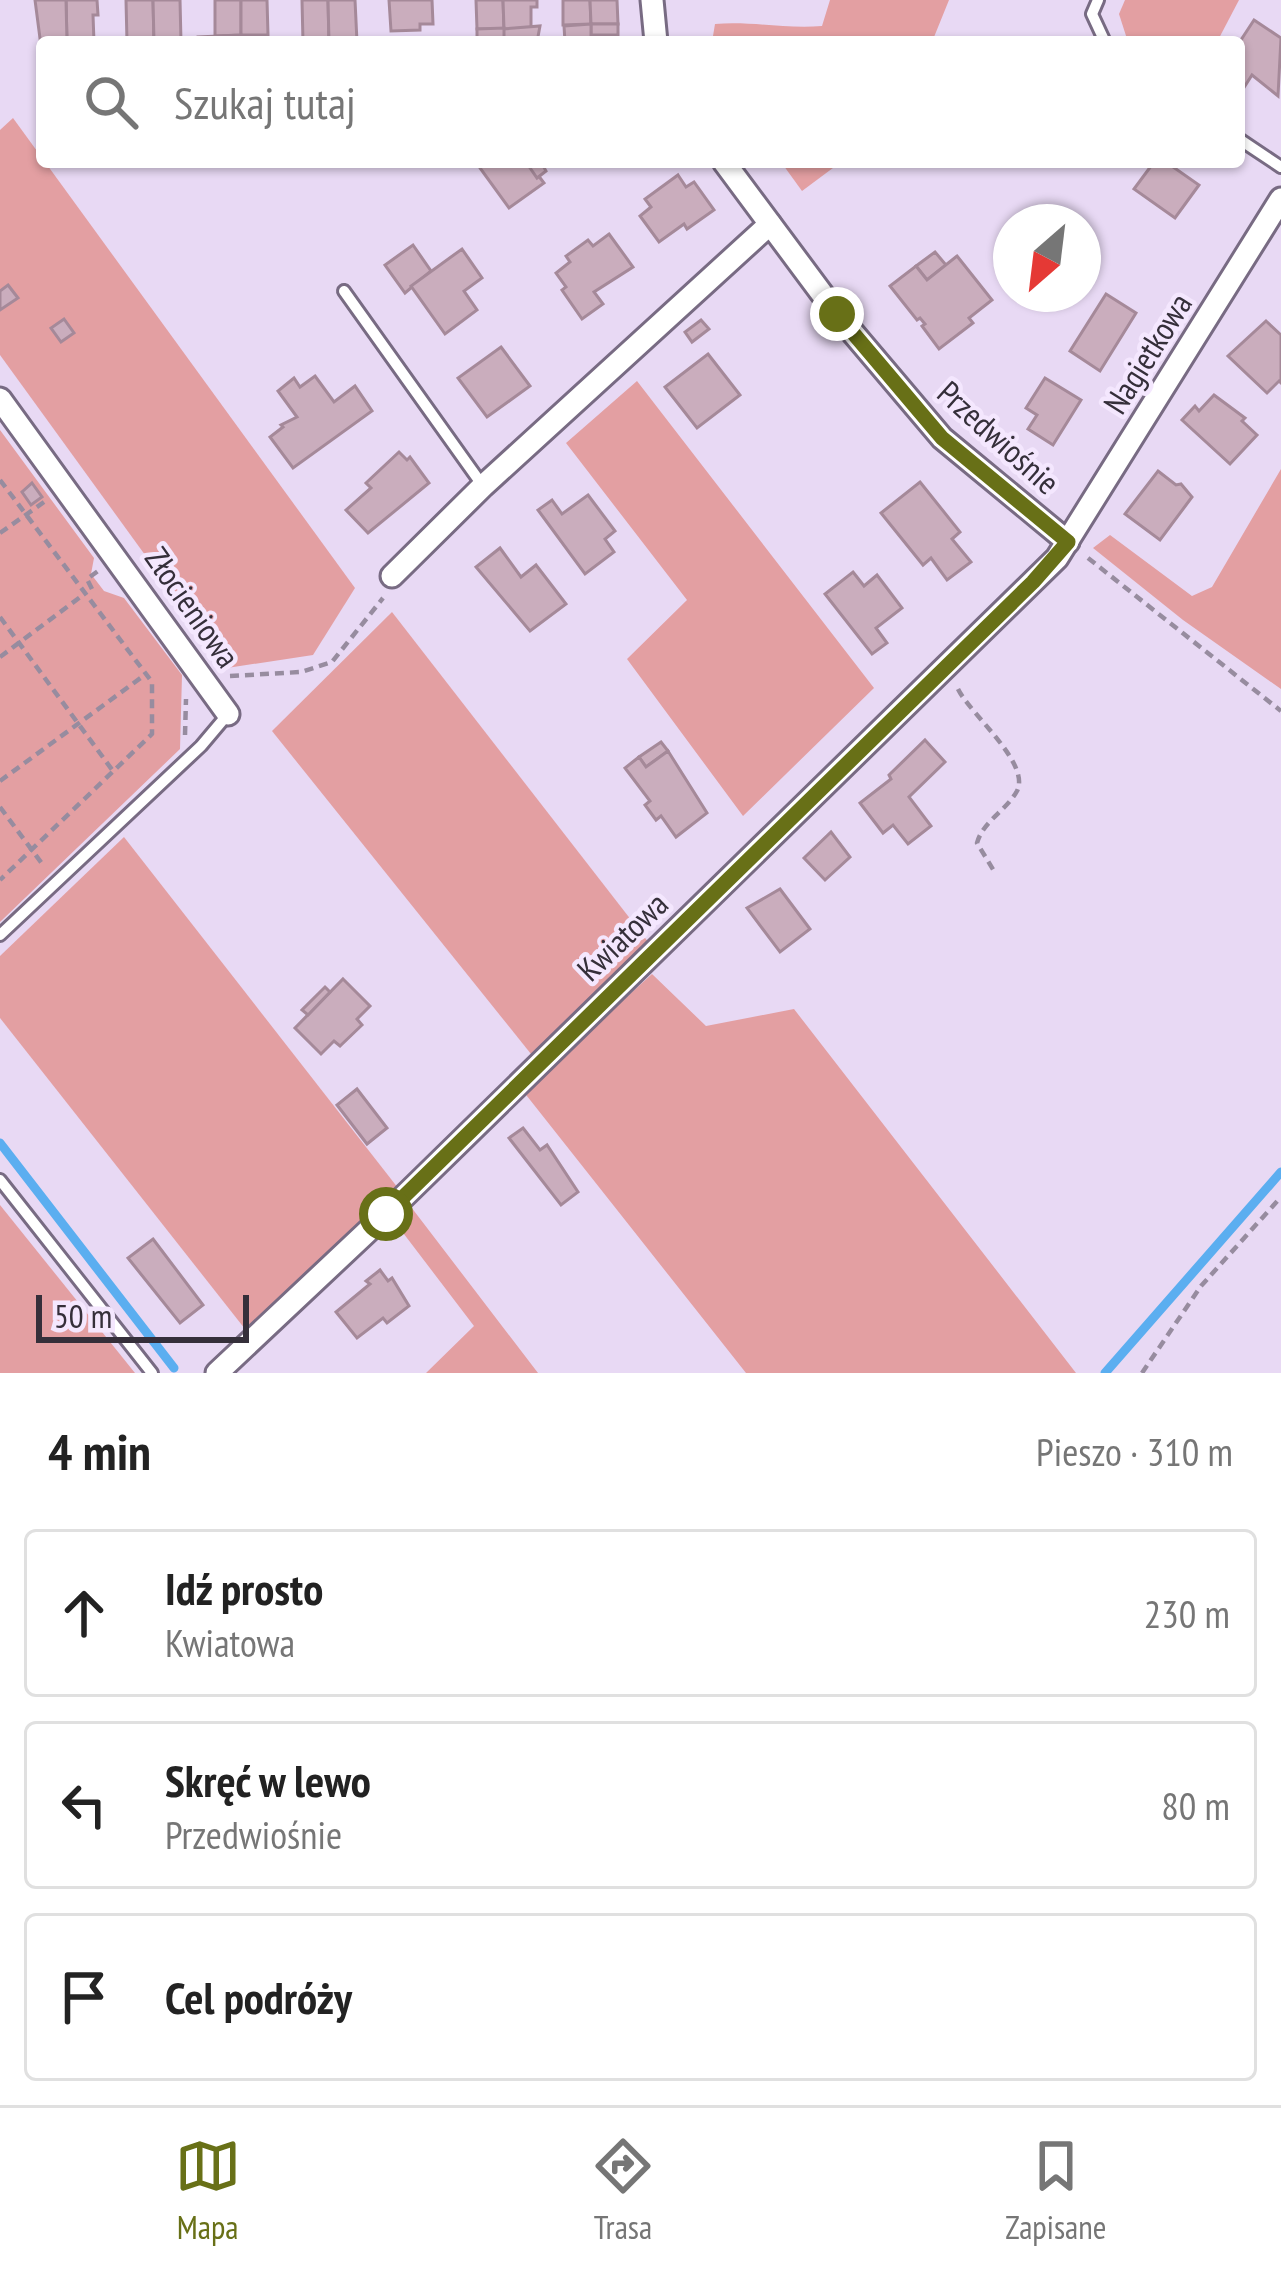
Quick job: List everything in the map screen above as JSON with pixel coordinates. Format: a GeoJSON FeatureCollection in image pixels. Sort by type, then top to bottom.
{"type":"FeatureCollection","features":[{"type":"Feature","properties":{"kind":"street"},"geometry":{"type":"LineString","coordinates":[[652,0],[655,36]]}},
{"type":"Feature","properties":{"kind":"street","name":"Przedwiośnie"},"geometry":{"type":"LineString","coordinates":[[728,168],[837,314],[942,438],[1068,542]]}},
{"type":"Feature","properties":{"kind":"street","name":"Nagietkowa"},"geometry":{"type":"LineString","coordinates":[[1068,542],[1281,199]]}},
{"type":"Feature","properties":{"kind":"street"},"geometry":{"type":"LineString","coordinates":[[392,576],[483,485],[770,224]]}},
{"type":"Feature","properties":{"kind":"street","name":"Złocieniowa"},"geometry":{"type":"LineString","coordinates":[[0,399],[228,714]]}},
{"type":"Feature","properties":{"kind":"street","name":"Kwiatowa"},"geometry":{"type":"LineString","coordinates":[[217,1373],[386,1214],[1057,558],[1068,542]]}},
{"type":"Feature","properties":{"kind":"lane"},"geometry":{"type":"LineString","coordinates":[[1098,0],[1092,14],[1102,36]]}},
{"type":"Feature","properties":{"kind":"lane"},"geometry":{"type":"LineString","coordinates":[[1245,143],[1281,167]]}},
{"type":"Feature","properties":{"kind":"lane"},"geometry":{"type":"LineString","coordinates":[[344,291],[483,485]]}},
{"type":"Feature","properties":{"kind":"lane","name":"Złocieniowa"},"geometry":{"type":"LineString","coordinates":[[0,934],[201,746],[228,714]]}},
{"type":"Feature","properties":{"kind":"lane"},"geometry":{"type":"LineString","coordinates":[[0,1180],[152,1373]]}},
{"type":"Feature","properties":{"kind":"path"},"geometry":{"type":"LineString","coordinates":[[0,480],[152,682],[152,734],[0,880]]}},
{"type":"Feature","properties":{"kind":"path"},"geometry":{"type":"LineString","coordinates":[[0,533],[45,501]]}},
{"type":"Feature","properties":{"kind":"path","name":"Przedwiośnie"},"geometry":{"type":"LineString","coordinates":[[1068,542],[1281,710]]}},
{"type":"Feature","properties":{"kind":"path"},"geometry":{"type":"LineString","coordinates":[[209,687],[236,673],[272,676],[332,662],[384,597],[392,576]]}},
{"type":"Feature","properties":{"kind":"path"},"geometry":{"type":"LineString","coordinates":[[0,657],[83,595]]}},
{"type":"Feature","properties":{"kind":"path"},"geometry":{"type":"LineString","coordinates":[[0,617],[113,772]]}},
{"type":"Feature","properties":{"kind":"path"},"geometry":{"type":"LineString","coordinates":[[952,661],[961,696],[1016,764],[1020,781],[1016,793],[980,832],[977,843],[994,871]]}},
{"type":"Feature","properties":{"kind":"path"},"geometry":{"type":"LineString","coordinates":[[0,781],[146,674]]}},
{"type":"Feature","properties":{"kind":"path"},"geometry":{"type":"LineString","coordinates":[[0,807],[56,882]]}},
{"type":"Feature","properties":{"kind":"path"},"geometry":{"type":"LineString","coordinates":[[1142,1373],[1202,1286],[1281,1197]]}},
{"type":"Feature","properties":{"kind":"shaded area"},"geometry":{"type":"Polygon","coordinates":[[[830,0],[949,0],[934,36],[713,36],[715,24],[822,26],[830,0]]]}},
{"type":"Feature","properties":{"kind":"shaded area"},"geometry":{"type":"Polygon","coordinates":[[[1125,0],[1239,0],[1220,36],[1126,36],[1119,14],[1125,0]]]}},
{"type":"Feature","properties":{"kind":"shaded area"},"geometry":{"type":"Polygon","coordinates":[[[13,118],[36,150],[36,168],[49,168],[355,588],[313,655],[227,668],[0,355],[0,130],[13,118]]]}},
{"type":"Feature","properties":{"kind":"shaded area"},"geometry":{"type":"Polygon","coordinates":[[[785,168],[833,168],[802,191],[785,168]]]}},
{"type":"Feature","properties":{"kind":"shaded area"},"geometry":{"type":"Polygon","coordinates":[[[637,381],[874,688],[743,816],[627,659],[687,600],[566,443],[637,381]]]}},
{"type":"Feature","properties":{"kind":"shaded area"},"geometry":{"type":"Polygon","coordinates":[[[0,430],[94,558],[91,574],[104,591],[124,598],[182,675],[180,749],[0,922],[0,430]]]}},
{"type":"Feature","properties":{"kind":"shaded area"},"geometry":{"type":"Polygon","coordinates":[[[1281,469],[1281,689],[1093,548],[1110,535],[1192,596],[1212,587],[1281,469]]]}},
{"type":"Feature","properties":{"kind":"shaded area"},"geometry":{"type":"Polygon","coordinates":[[[392,612],[649,943],[531,1054],[272,731],[392,612]]]}},
{"type":"Feature","properties":{"kind":"shaded area"},"geometry":{"type":"Polygon","coordinates":[[[124,837],[398,1188],[245,1329],[0,1018],[0,956],[124,837]]]}},
{"type":"Feature","properties":{"kind":"shaded area"},"geometry":{"type":"Polygon","coordinates":[[[652,974],[706,1026],[794,1009],[1076,1373],[746,1373],[523,1091],[652,974]]]}},
{"type":"Feature","properties":{"kind":"shaded area"},"geometry":{"type":"Polygon","coordinates":[[[408,1203],[538,1373],[426,1373],[474,1326],[391,1217],[408,1203]]]}},
{"type":"Feature","properties":{"kind":"shaded area"},"geometry":{"type":"Polygon","coordinates":[[[0,1205],[135,1373],[0,1373],[0,1205]]]}},
{"type":"Feature","properties":{"kind":"building"},"geometry":{"type":"Polygon","coordinates":[[[35,0],[66,0],[67,36],[40,36],[35,0]]]}},
{"type":"Feature","properties":{"kind":"building"},"geometry":{"type":"Polygon","coordinates":[[[66,0],[97,0],[94,36],[67,36],[66,0]]]}},
{"type":"Feature","properties":{"kind":"building"},"geometry":{"type":"Polygon","coordinates":[[[126,0],[153,0],[154,36],[127,36],[126,0]]]}},
{"type":"Feature","properties":{"kind":"building"},"geometry":{"type":"Polygon","coordinates":[[[153,0],[180,0],[181,36],[154,36],[153,0]]]}},
{"type":"Feature","properties":{"kind":"building"},"geometry":{"type":"Polygon","coordinates":[[[215,0],[241,0],[241,35],[215,36],[215,0]]]}},
{"type":"Feature","properties":{"kind":"building"},"geometry":{"type":"Polygon","coordinates":[[[241,0],[267,0],[268,35],[241,35],[241,0]]]}},
{"type":"Feature","properties":{"kind":"building"},"geometry":{"type":"Polygon","coordinates":[[[302,0],[328,0],[329,36],[303,36],[302,0]]]}},
{"type":"Feature","properties":{"kind":"building"},"geometry":{"type":"Polygon","coordinates":[[[328,0],[355,0],[357,36],[329,36],[328,0]]]}},
{"type":"Feature","properties":{"kind":"building"},"geometry":{"type":"Polygon","coordinates":[[[389,0],[432,0],[433,24],[420,24],[420,30],[391,31],[389,0]]]}},
{"type":"Feature","properties":{"kind":"building"},"geometry":{"type":"Polygon","coordinates":[[[476,0],[503,0],[504,29],[477,29],[476,0]]]}},
{"type":"Feature","properties":{"kind":"building"},"geometry":{"type":"Polygon","coordinates":[[[503,0],[537,0],[537,7],[531,7],[531,28],[504,29],[503,0]]]}},
{"type":"Feature","properties":{"kind":"building"},"geometry":{"type":"Polygon","coordinates":[[[563,0],[590,0],[591,24],[563,25],[563,0]]]}},
{"type":"Feature","properties":{"kind":"building"},"geometry":{"type":"Polygon","coordinates":[[[590,0],[617,0],[618,24],[591,24],[590,0]]]}},
{"type":"Feature","properties":{"kind":"building"},"geometry":{"type":"Polygon","coordinates":[[[1254,20],[1281,38],[1278,96],[1252,75],[1245,86],[1244,36],[1254,20]]]}},
{"type":"Feature","properties":{"kind":"building"},"geometry":{"type":"Polygon","coordinates":[[[591,24],[618,24],[618,35],[591,35],[591,24]]]}},
{"type":"Feature","properties":{"kind":"building"},"geometry":{"type":"Polygon","coordinates":[[[591,24],[591,36],[565,36],[564,26],[591,24]]]}},
{"type":"Feature","properties":{"kind":"building"},"geometry":{"type":"Polygon","coordinates":[[[540,26],[538,36],[504,36],[503,29],[540,26]]]}},
{"type":"Feature","properties":{"kind":"building"},"geometry":{"type":"Polygon","coordinates":[[[504,28],[504,36],[477,36],[477,29],[504,28]]]}},
{"type":"Feature","properties":{"kind":"building"},"geometry":{"type":"Polygon","coordinates":[[[480,168],[533,168],[544,183],[509,208],[480,168]]]}},
{"type":"Feature","properties":{"kind":"building"},"geometry":{"type":"Polygon","coordinates":[[[530,168],[544,168],[546,171],[537,178],[530,168]]]}},
{"type":"Feature","properties":{"kind":"building"},"geometry":{"type":"Polygon","coordinates":[[[1150,168],[1175,168],[1199,185],[1175,218],[1134,189],[1150,168]]]}},
{"type":"Feature","properties":{"kind":"building"},"geometry":{"type":"Polygon","coordinates":[[[678,175],[686,187],[694,182],[714,210],[659,242],[640,216],[651,207],[645,199],[678,175]]]}},
{"type":"Feature","properties":{"kind":"building"},"geometry":{"type":"Polygon","coordinates":[[[609,234],[633,267],[594,292],[603,304],[582,319],[556,273],[570,262],[566,256],[588,240],[593,246],[609,234]]]}},
{"type":"Feature","properties":{"kind":"building"},"geometry":{"type":"Polygon","coordinates":[[[413,245],[431,271],[405,293],[385,265],[413,245]]]}},
{"type":"Feature","properties":{"kind":"building"},"geometry":{"type":"Polygon","coordinates":[[[462,249],[482,278],[464,291],[477,310],[445,334],[411,286],[462,249]]]}},
{"type":"Feature","properties":{"kind":"building"},"geometry":{"type":"Polygon","coordinates":[[[935,252],[946,265],[927,280],[916,266],[935,252]]]}},
{"type":"Feature","properties":{"kind":"building"},"geometry":{"type":"Polygon","coordinates":[[[957,256],[992,300],[969,318],[973,323],[939,349],[925,324],[890,286],[916,266],[927,280],[957,256]]]}},
{"type":"Feature","properties":{"kind":"building"},"geometry":{"type":"Polygon","coordinates":[[[8,285],[18,298],[0,310],[0,291],[8,285]]]}},
{"type":"Feature","properties":{"kind":"building"},"geometry":{"type":"Polygon","coordinates":[[[1106,294],[1136,313],[1100,371],[1070,351],[1095,312],[1101,312],[1106,294]]]}},
{"type":"Feature","properties":{"kind":"building"},"geometry":{"type":"Polygon","coordinates":[[[64,319],[74,333],[61,342],[51,328],[64,319]]]}},
{"type":"Feature","properties":{"kind":"building"},"geometry":{"type":"Polygon","coordinates":[[[701,320],[709,329],[692,342],[685,332],[701,320]]]}},
{"type":"Feature","properties":{"kind":"building"},"geometry":{"type":"Polygon","coordinates":[[[1266,321],[1281,335],[1281,383],[1267,393],[1228,356],[1266,321]]]}},
{"type":"Feature","properties":{"kind":"building"},"geometry":{"type":"Polygon","coordinates":[[[501,347],[530,386],[487,417],[458,378],[501,347]]]}},
{"type":"Feature","properties":{"kind":"building"},"geometry":{"type":"Polygon","coordinates":[[[708,354],[740,395],[697,428],[665,387],[708,354]]]}},
{"type":"Feature","properties":{"kind":"building"},"geometry":{"type":"Polygon","coordinates":[[[315,376],[334,402],[355,386],[372,411],[293,468],[270,437],[297,417],[278,391],[294,378],[300,387],[315,376]]]}},
{"type":"Feature","properties":{"kind":"building"},"geometry":{"type":"Polygon","coordinates":[[[1045,378],[1081,400],[1053,445],[1028,429],[1037,415],[1026,408],[1045,378]]]}},
{"type":"Feature","properties":{"kind":"building"},"geometry":{"type":"Polygon","coordinates":[[[1214,395],[1245,418],[1242,421],[1257,435],[1230,464],[1182,420],[1214,395]]]}},
{"type":"Feature","properties":{"kind":"building"},"geometry":{"type":"Polygon","coordinates":[[[399,452],[407,460],[410,457],[429,483],[368,533],[346,510],[371,488],[366,483],[399,452]]]}},
{"type":"Feature","properties":{"kind":"building"},"geometry":{"type":"Polygon","coordinates":[[[1158,471],[1181,484],[1192,497],[1160,540],[1125,514],[1158,471]]]}},
{"type":"Feature","properties":{"kind":"building"},"geometry":{"type":"Polygon","coordinates":[[[920,482],[960,532],[952,539],[971,562],[947,580],[931,558],[923,565],[881,513],[920,482]]]}},
{"type":"Feature","properties":{"kind":"building"},"geometry":{"type":"Polygon","coordinates":[[[32,483],[42,497],[31,505],[22,492],[32,483]]]}},
{"type":"Feature","properties":{"kind":"building"},"geometry":{"type":"Polygon","coordinates":[[[588,495],[615,531],[605,539],[614,552],[585,574],[538,510],[552,500],[562,514],[588,495]]]}},
{"type":"Feature","properties":{"kind":"building"},"geometry":{"type":"Polygon","coordinates":[[[500,548],[521,577],[536,565],[566,604],[530,631],[476,567],[500,548]]]}},
{"type":"Feature","properties":{"kind":"building"},"geometry":{"type":"Polygon","coordinates":[[[853,572],[864,586],[877,575],[902,608],[876,628],[887,643],[872,654],[825,594],[853,572]]]}},
{"type":"Feature","properties":{"kind":"building"},"geometry":{"type":"Polygon","coordinates":[[[925,740],[945,762],[909,797],[931,826],[908,844],[893,825],[883,833],[860,803],[891,779],[889,775],[925,740]]]}},
{"type":"Feature","properties":{"kind":"building"},"geometry":{"type":"Polygon","coordinates":[[[661,742],[668,751],[646,767],[639,757],[661,742]]]}},
{"type":"Feature","properties":{"kind":"building"},"geometry":{"type":"Polygon","coordinates":[[[668,751],[707,813],[676,837],[661,816],[656,820],[645,805],[650,801],[625,768],[639,757],[646,767],[668,751]]]}},
{"type":"Feature","properties":{"kind":"building"},"geometry":{"type":"Polygon","coordinates":[[[831,832],[850,857],[825,880],[804,858],[831,832]]]}},
{"type":"Feature","properties":{"kind":"building"},"geometry":{"type":"Polygon","coordinates":[[[780,889],[810,929],[780,952],[747,908],[780,889]]]}},
{"type":"Feature","properties":{"kind":"building"},"geometry":{"type":"Polygon","coordinates":[[[343,979],[370,1006],[357,1019],[362,1025],[340,1046],[334,1041],[321,1054],[295,1028],[343,979]]]}},
{"type":"Feature","properties":{"kind":"building"},"geometry":{"type":"Polygon","coordinates":[[[325,987],[330,992],[308,1015],[302,1010],[325,987]]]}},
{"type":"Feature","properties":{"kind":"building"},"geometry":{"type":"Polygon","coordinates":[[[357,1089],[387,1128],[367,1144],[337,1105],[357,1089]]]}},
{"type":"Feature","properties":{"kind":"building"},"geometry":{"type":"Polygon","coordinates":[[[523,1128],[540,1150],[547,1145],[578,1192],[561,1205],[509,1138],[523,1128]]]}},
{"type":"Feature","properties":{"kind":"building"},"geometry":{"type":"Polygon","coordinates":[[[153,1239],[203,1305],[180,1323],[128,1258],[153,1239]]]}},
{"type":"Feature","properties":{"kind":"building"},"geometry":{"type":"Polygon","coordinates":[[[380,1270],[388,1281],[392,1278],[409,1306],[357,1338],[336,1312],[380,1270]]]}},
{"type":"Feature","properties":{"kind":"waterway"},"geometry":{"type":"LineString","coordinates":[[0,1143],[174,1368]]}},
{"type":"Feature","properties":{"kind":"waterway"},"geometry":{"type":"LineString","coordinates":[[1105,1373],[1281,1172]]}},
{"type":"Feature","properties":{"kind":"route"},"geometry":{"type":"LineString","coordinates":[[386,1214],[1033,582],[1068,542],[942,438],[837,314]]}}]}
